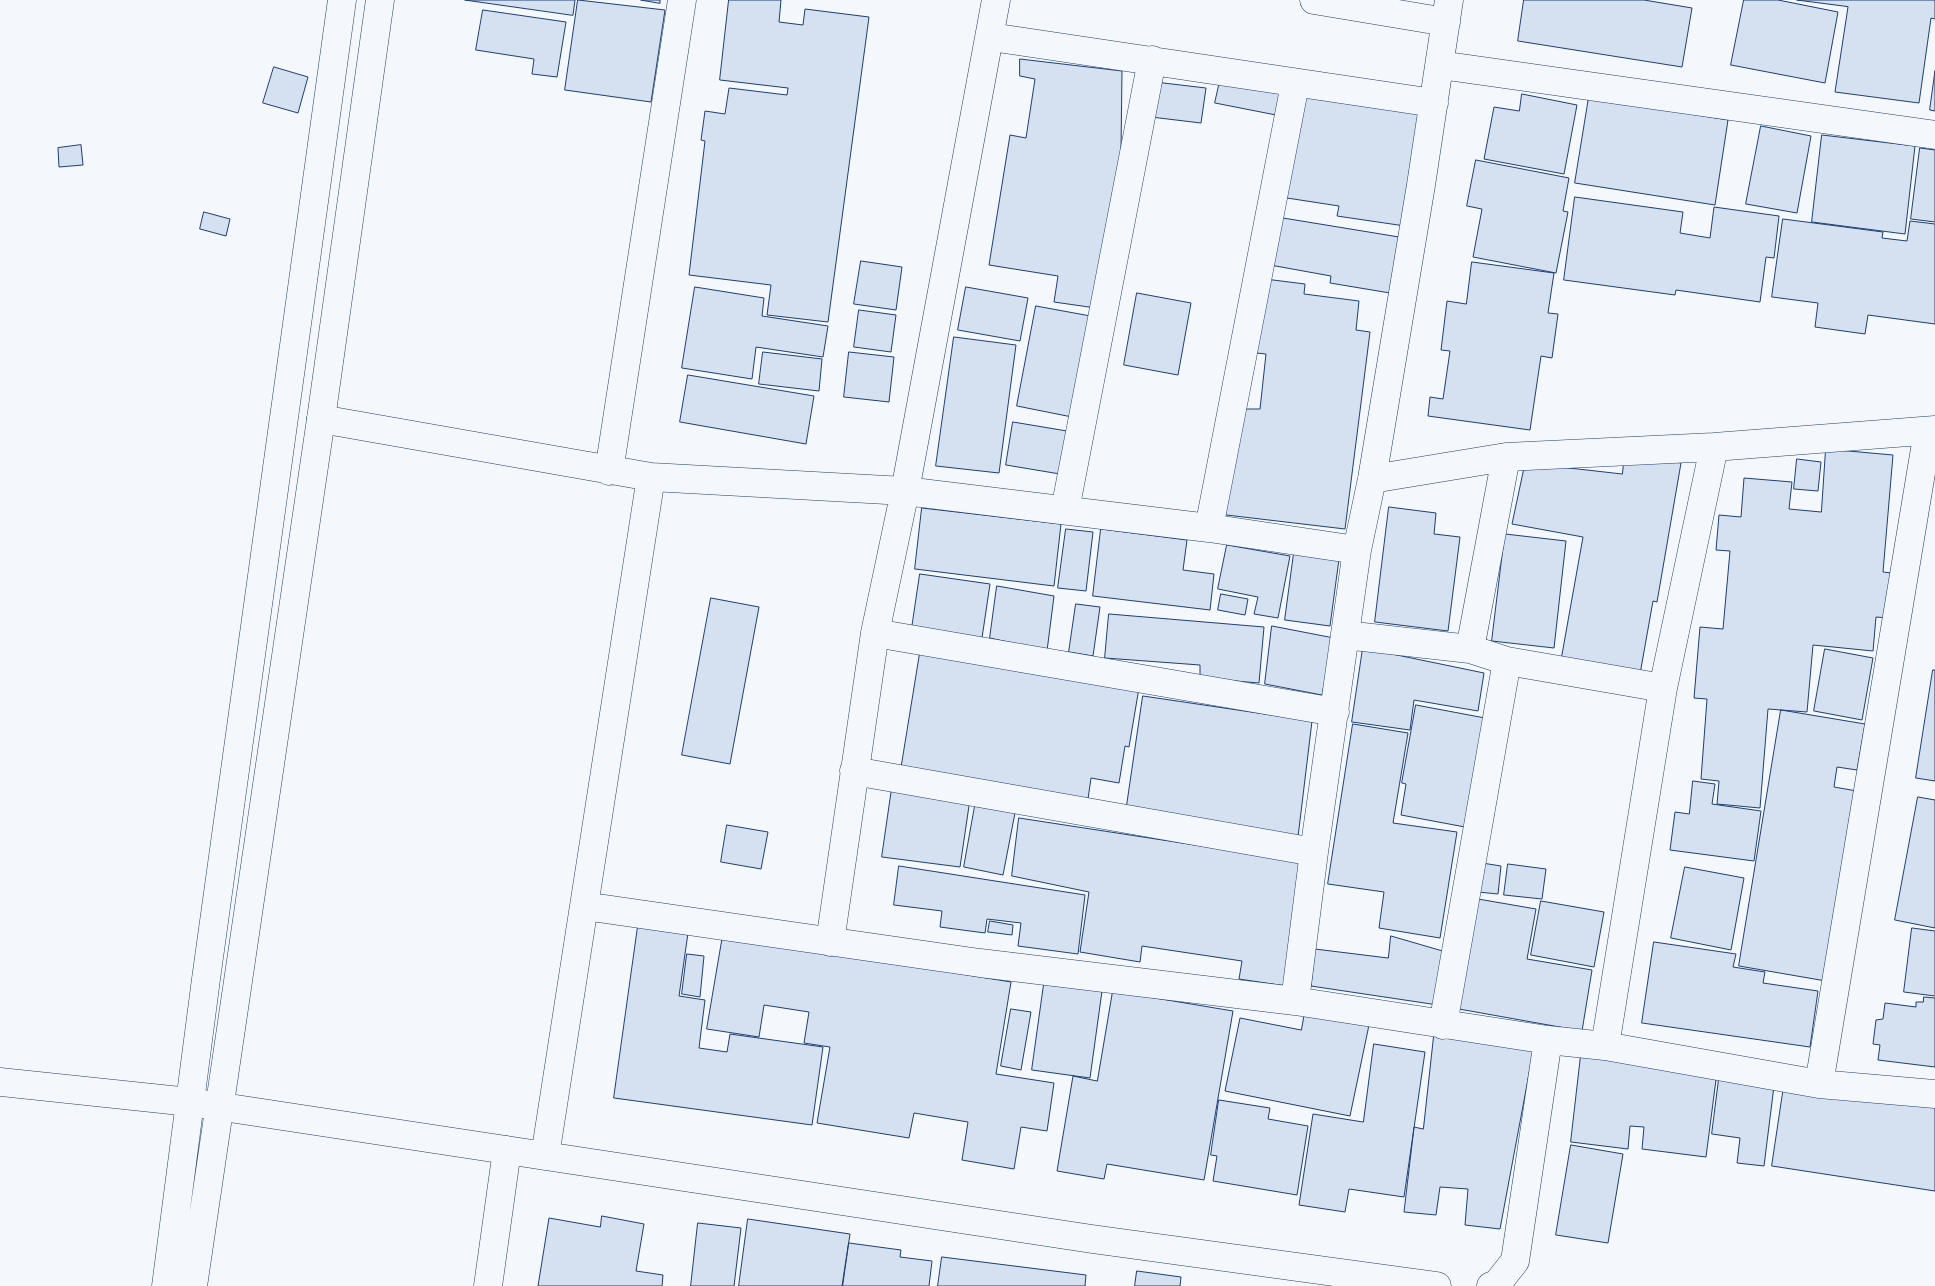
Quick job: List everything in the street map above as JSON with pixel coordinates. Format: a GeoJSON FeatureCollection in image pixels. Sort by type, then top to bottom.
{"type":"FeatureCollection","features":[{"type":"Feature","properties":{"kind":"street"},"geometry":{"type":"LineString","coordinates":[[166,1286],[342,0]]}},
{"type":"Feature","properties":{"kind":"street"},"geometry":{"type":"LineString","coordinates":[[193,1286],[321,419],[380,0]]}},
{"type":"Feature","properties":{"kind":"street"},"geometry":{"type":"LineString","coordinates":[[609,471],[682,0]]}},
{"type":"Feature","properties":{"kind":"street"},"geometry":{"type":"LineString","coordinates":[[830,942],[875,633],[905,491],[991,37],[996,0]]}},
{"type":"Feature","properties":{"kind":"street"},"geometry":{"type":"LineString","coordinates":[[1295,1001],[1357,550],[1372,479],[1448,11],[1314,0]]}},
{"type":"Feature","properties":{"kind":"street"},"geometry":{"type":"LineString","coordinates":[[991,37],[1152,60],[1295,84],[1434,103]]}},
{"type":"Feature","properties":{"kind":"street"},"geometry":{"type":"LineString","coordinates":[[1066,510],[1152,60]]}},
{"type":"Feature","properties":{"kind":"street"},"geometry":{"type":"LineString","coordinates":[[1440,65],[1935,135]]}},
{"type":"Feature","properties":{"kind":"street"},"geometry":{"type":"LineString","coordinates":[[1209,528],[1295,84]]}},
{"type":"Feature","properties":{"kind":"street"},"geometry":{"type":"LineString","coordinates":[[321,419],[651,477],[905,491],[1209,528],[1357,550]]}},
{"type":"Feature","properties":{"kind":"street"},"geometry":{"type":"LineString","coordinates":[[1372,479],[1506,457],[1714,447],[1932,430],[1819,1084]]}},
{"type":"Feature","properties":{"kind":"street"},"geometry":{"type":"LineString","coordinates":[[1605,1046],[1663,688],[1714,447]]}},
{"type":"Feature","properties":{"kind":"street"},"geometry":{"type":"LineString","coordinates":[[1470,649],[1506,457]]}},
{"type":"Feature","properties":{"kind":"street"},"geometry":{"type":"LineString","coordinates":[[545,1156],[651,477]]}},
{"type":"Feature","properties":{"kind":"street"},"geometry":{"type":"LineString","coordinates":[[875,633],[1335,712]]}},
{"type":"Feature","properties":{"kind":"street"},"geometry":{"type":"LineString","coordinates":[[1345,635],[1470,649],[1507,661],[1663,688]]}},
{"type":"Feature","properties":{"kind":"street"},"geometry":{"type":"LineString","coordinates":[[1443,1025],[1507,661]]}},
{"type":"Feature","properties":{"kind":"street"},"geometry":{"type":"LineString","coordinates":[[854,771],[1314,852]]}},
{"type":"Feature","properties":{"kind":"street"},"geometry":{"type":"LineString","coordinates":[[584,906],[990,964],[1295,1001],[1443,1025],[1605,1046],[1819,1084],[1935,1094]]}},
{"type":"Feature","properties":{"kind":"street"},"geometry":{"type":"LineString","coordinates":[[1491,1286],[1497,1284],[1515,1261],[1548,1040]]}},
{"type":"Feature","properties":{"kind":"street"},"geometry":{"type":"LineString","coordinates":[[0,1082],[190,1102],[1365,1281],[1437,1286]]}},
{"type":"Feature","properties":{"kind":"street"},"geometry":{"type":"LineString","coordinates":[[488,1286],[507,1150]]}},
{"type":"Feature","properties":{"kind":"building"},"geometry":{"type":"Polygon","coordinates":[[[465,0],[575,0],[573,15],[465,0]]]}},
{"type":"Feature","properties":{"kind":"building"},"geometry":{"type":"Polygon","coordinates":[[[578,0],[665,10],[651,102],[565,90],[578,0]]]}},
{"type":"Feature","properties":{"kind":"building"},"geometry":{"type":"Polygon","coordinates":[[[641,0],[660,0],[660,3],[641,0]]]}},
{"type":"Feature","properties":{"kind":"building"},"geometry":{"type":"Polygon","coordinates":[[[729,0],[781,0],[779,22],[803,25],[805,9],[869,17],[828,322],[767,315],[771,285],[689,275],[705,141],[701,140],[705,111],[725,114],[729,88],[787,95],[788,88],[720,80],[729,0]]]}},
{"type":"Feature","properties":{"kind":"building"},"geometry":{"type":"Polygon","coordinates":[[[1524,0],[1644,0],[1692,8],[1682,67],[1518,41],[1524,0]]]}},
{"type":"Feature","properties":{"kind":"building"},"geometry":{"type":"Polygon","coordinates":[[[1744,0],[1778,0],[1838,12],[1825,83],[1731,65],[1744,0]]]}},
{"type":"Feature","properties":{"kind":"building"},"geometry":{"type":"Polygon","coordinates":[[[1797,0],[1935,0],[1935,19],[1931,18],[1919,103],[1835,92],[1848,7],[1797,0]]]}},
{"type":"Feature","properties":{"kind":"building"},"geometry":{"type":"Polygon","coordinates":[[[483,10],[566,22],[557,77],[532,74],[534,59],[476,50],[483,10]]]}},
{"type":"Feature","properties":{"kind":"building"},"geometry":{"type":"Polygon","coordinates":[[[1020,59],[1122,71],[1121,150],[1096,308],[1054,302],[1058,276],[989,265],[1010,135],[1026,138],[1035,79],[1020,76],[1020,59]]]}},
{"type":"Feature","properties":{"kind":"building"},"geometry":{"type":"Polygon","coordinates":[[[274,67],[308,77],[298,113],[263,103],[274,67]]]}},
{"type":"Feature","properties":{"kind":"building"},"geometry":{"type":"Polygon","coordinates":[[[1935,71],[1935,111],[1930,110],[1935,71]]]}},
{"type":"Feature","properties":{"kind":"building"},"geometry":{"type":"Polygon","coordinates":[[[1220,81],[1281,94],[1276,115],[1215,103],[1220,81]]]}},
{"type":"Feature","properties":{"kind":"building"},"geometry":{"type":"Polygon","coordinates":[[[1155,82],[1206,88],[1201,123],[1151,117],[1155,82]]]}},
{"type":"Feature","properties":{"kind":"building"},"geometry":{"type":"Polygon","coordinates":[[[1303,94],[1423,112],[1405,226],[1337,216],[1339,206],[1287,198],[1303,94]]]}},
{"type":"Feature","properties":{"kind":"building"},"geometry":{"type":"Polygon","coordinates":[[[1522,94],[1577,105],[1564,174],[1484,159],[1494,107],[1519,111],[1522,94]]]}},
{"type":"Feature","properties":{"kind":"building"},"geometry":{"type":"Polygon","coordinates":[[[1589,97],[1728,120],[1715,205],[1575,183],[1589,97]]]}},
{"type":"Feature","properties":{"kind":"building"},"geometry":{"type":"Polygon","coordinates":[[[1761,126],[1811,136],[1797,213],[1746,204],[1761,126]]]}},
{"type":"Feature","properties":{"kind":"building"},"geometry":{"type":"Polygon","coordinates":[[[1822,135],[1915,146],[1905,234],[1812,222],[1822,135]]]}},
{"type":"Feature","properties":{"kind":"building"},"geometry":{"type":"Polygon","coordinates":[[[81,145],[83,165],[59,167],[58,148],[81,145]]]}},
{"type":"Feature","properties":{"kind":"building"},"geometry":{"type":"Polygon","coordinates":[[[1920,148],[1935,150],[1935,222],[1911,219],[1920,148]]]}},
{"type":"Feature","properties":{"kind":"building"},"geometry":{"type":"Polygon","coordinates":[[[1476,160],[1569,178],[1563,211],[1568,212],[1556,273],[1473,257],[1482,209],[1467,206],[1476,160]]]}},
{"type":"Feature","properties":{"kind":"building"},"geometry":{"type":"Polygon","coordinates":[[[1575,197],[1683,212],[1680,233],[1710,238],[1714,207],[1779,216],[1774,258],[1766,257],[1760,302],[1676,290],[1675,295],[1564,280],[1575,197]]]}},
{"type":"Feature","properties":{"kind":"building"},"geometry":{"type":"Polygon","coordinates":[[[204,212],[230,219],[226,236],[200,229],[204,212]]]}},
{"type":"Feature","properties":{"kind":"building"},"geometry":{"type":"Polygon","coordinates":[[[1277,217],[1399,237],[1390,293],[1330,283],[1331,276],[1270,265],[1277,217]]]}},
{"type":"Feature","properties":{"kind":"building"},"geometry":{"type":"Polygon","coordinates":[[[1783,219],[1883,232],[1882,238],[1907,241],[1910,221],[1935,224],[1935,324],[1868,315],[1865,334],[1815,327],[1818,303],[1772,297],[1783,219]]]}},
{"type":"Feature","properties":{"kind":"building"},"geometry":{"type":"Polygon","coordinates":[[[861,261],[902,267],[896,310],[854,304],[861,261]]]}},
{"type":"Feature","properties":{"kind":"building"},"geometry":{"type":"Polygon","coordinates":[[[1472,262],[1554,273],[1548,313],[1558,314],[1552,358],[1541,356],[1530,430],[1428,416],[1430,397],[1443,399],[1450,351],[1441,350],[1447,301],[1466,304],[1472,262]]]}},
{"type":"Feature","properties":{"kind":"building"},"geometry":{"type":"Polygon","coordinates":[[[1265,279],[1305,284],[1304,294],[1359,301],[1356,330],[1370,332],[1345,529],[1218,514],[1239,409],[1260,409],[1266,354],[1256,353],[1265,279]]]}},
{"type":"Feature","properties":{"kind":"building"},"geometry":{"type":"Polygon","coordinates":[[[695,287],[764,298],[762,316],[828,326],[823,357],[756,347],[752,379],[682,368],[695,287]]]}},
{"type":"Feature","properties":{"kind":"building"},"geometry":{"type":"Polygon","coordinates":[[[966,287],[1028,298],[1020,341],[958,330],[966,287]]]}},
{"type":"Feature","properties":{"kind":"building"},"geometry":{"type":"Polygon","coordinates":[[[1137,293],[1191,303],[1178,375],[1124,365],[1137,293]]]}},
{"type":"Feature","properties":{"kind":"building"},"geometry":{"type":"Polygon","coordinates":[[[1036,306],[1096,317],[1077,418],[1017,406],[1036,306]]]}},
{"type":"Feature","properties":{"kind":"building"},"geometry":{"type":"Polygon","coordinates":[[[859,310],[896,315],[891,352],[854,347],[859,310]]]}},
{"type":"Feature","properties":{"kind":"building"},"geometry":{"type":"Polygon","coordinates":[[[954,337],[1016,345],[999,473],[936,466],[954,337]]]}},
{"type":"Feature","properties":{"kind":"building"},"geometry":{"type":"Polygon","coordinates":[[[763,352],[822,359],[819,391],[759,384],[763,352]]]}},
{"type":"Feature","properties":{"kind":"building"},"geometry":{"type":"Polygon","coordinates":[[[849,352],[894,357],[889,402],[844,397],[849,352]]]}},
{"type":"Feature","properties":{"kind":"building"},"geometry":{"type":"Polygon","coordinates":[[[688,375],[814,396],[806,444],[680,422],[688,375]]]}},
{"type":"Feature","properties":{"kind":"building"},"geometry":{"type":"Polygon","coordinates":[[[1013,422],[1067,431],[1060,474],[1006,465],[1013,422]]]}},
{"type":"Feature","properties":{"kind":"building"},"geometry":{"type":"Polygon","coordinates":[[[1826,449],[1893,455],[1883,572],[1892,573],[1888,618],[1876,617],[1873,651],[1813,645],[1807,712],[1768,709],[1760,808],[1717,804],[1719,781],[1701,779],[1707,699],[1694,698],[1700,627],[1723,629],[1730,551],[1716,550],[1719,515],[1741,517],[1744,478],[1792,482],[1789,509],[1821,512],[1826,449]]]}},
{"type":"Feature","properties":{"kind":"building"},"geometry":{"type":"Polygon","coordinates":[[[1625,453],[1681,463],[1657,602],[1653,601],[1640,674],[1561,660],[1583,537],[1512,524],[1525,463],[1622,474],[1625,453]]]}},
{"type":"Feature","properties":{"kind":"building"},"geometry":{"type":"Polygon","coordinates":[[[1797,459],[1821,462],[1818,491],[1794,489],[1797,459]]]}},
{"type":"Feature","properties":{"kind":"building"},"geometry":{"type":"Polygon","coordinates":[[[1389,507],[1436,513],[1434,534],[1460,537],[1448,631],[1375,622],[1389,507]]]}},
{"type":"Feature","properties":{"kind":"building"},"geometry":{"type":"Polygon","coordinates":[[[922,508],[1061,524],[1054,586],[915,569],[922,508]]]}},
{"type":"Feature","properties":{"kind":"building"},"geometry":{"type":"Polygon","coordinates":[[[1066,529],[1093,532],[1086,591],[1058,588],[1066,529]]]}},
{"type":"Feature","properties":{"kind":"building"},"geometry":{"type":"Polygon","coordinates":[[[1101,529],[1187,540],[1183,570],[1214,574],[1210,610],[1093,596],[1101,529]]]}},
{"type":"Feature","properties":{"kind":"building"},"geometry":{"type":"Polygon","coordinates":[[[1505,534],[1566,541],[1554,648],[1492,641],[1505,534]]]}},
{"type":"Feature","properties":{"kind":"building"},"geometry":{"type":"Polygon","coordinates":[[[1227,545],[1290,556],[1278,618],[1254,614],[1258,597],[1218,589],[1227,545]]]}},
{"type":"Feature","properties":{"kind":"building"},"geometry":{"type":"Polygon","coordinates":[[[1294,553],[1339,559],[1330,626],[1285,620],[1294,553]]]}},
{"type":"Feature","properties":{"kind":"building"},"geometry":{"type":"Polygon","coordinates":[[[920,574],[990,584],[982,638],[912,628],[920,574]]]}},
{"type":"Feature","properties":{"kind":"building"},"geometry":{"type":"Polygon","coordinates":[[[997,586],[1054,596],[1047,651],[990,638],[997,586]]]}},
{"type":"Feature","properties":{"kind":"building"},"geometry":{"type":"Polygon","coordinates":[[[1221,594],[1248,599],[1245,615],[1218,610],[1221,594]]]}},
{"type":"Feature","properties":{"kind":"building"},"geometry":{"type":"Polygon","coordinates":[[[711,598],[759,607],[730,764],[682,755],[711,598]]]}},
{"type":"Feature","properties":{"kind":"building"},"geometry":{"type":"Polygon","coordinates":[[[1076,604],[1100,607],[1093,656],[1069,652],[1076,604]]]}},
{"type":"Feature","properties":{"kind":"building"},"geometry":{"type":"Polygon","coordinates":[[[1109,614],[1264,627],[1259,683],[1200,678],[1200,665],[1105,658],[1109,614]]]}},
{"type":"Feature","properties":{"kind":"building"},"geometry":{"type":"Polygon","coordinates":[[[1272,626],[1334,638],[1322,695],[1265,684],[1272,626]]]}},
{"type":"Feature","properties":{"kind":"building"},"geometry":{"type":"Polygon","coordinates":[[[1363,648],[1484,673],[1478,711],[1414,700],[1410,730],[1352,722],[1363,648]]]}},
{"type":"Feature","properties":{"kind":"building"},"geometry":{"type":"Polygon","coordinates":[[[1825,649],[1873,658],[1862,720],[1814,711],[1825,649]]]}},
{"type":"Feature","properties":{"kind":"building"},"geometry":{"type":"Polygon","coordinates":[[[920,653],[1139,688],[1129,747],[1125,746],[1119,783],[1091,778],[1088,799],[901,770],[920,653]]]}},
{"type":"Feature","properties":{"kind":"building"},"geometry":{"type":"Polygon","coordinates":[[[1933,670],[1935,670],[1935,781],[1916,778],[1933,670]]]}},
{"type":"Feature","properties":{"kind":"building"},"geometry":{"type":"Polygon","coordinates":[[[1143,696],[1312,721],[1298,837],[1126,812],[1143,696]]]}},
{"type":"Feature","properties":{"kind":"building"},"geometry":{"type":"Polygon","coordinates":[[[1416,705],[1485,718],[1465,827],[1401,815],[1406,784],[1402,783],[1416,705]]]}},
{"type":"Feature","properties":{"kind":"building"},"geometry":{"type":"Polygon","coordinates":[[[1781,710],[1865,724],[1857,770],[1837,767],[1834,787],[1857,791],[1826,981],[1739,966],[1781,710]]]}},
{"type":"Feature","properties":{"kind":"building"},"geometry":{"type":"Polygon","coordinates":[[[1353,724],[1408,733],[1393,823],[1457,832],[1440,938],[1379,928],[1384,892],[1328,884],[1353,724]]]}},
{"type":"Feature","properties":{"kind":"building"},"geometry":{"type":"Polygon","coordinates":[[[1693,781],[1715,784],[1712,804],[1761,811],[1754,861],[1670,850],[1675,812],[1689,814],[1693,781]]]}},
{"type":"Feature","properties":{"kind":"building"},"geometry":{"type":"Polygon","coordinates":[[[892,788],[970,799],[960,867],[882,857],[892,788]]]}},
{"type":"Feature","properties":{"kind":"building"},"geometry":{"type":"Polygon","coordinates":[[[1918,797],[1935,800],[1935,928],[1895,920],[1918,797]]]}},
{"type":"Feature","properties":{"kind":"building"},"geometry":{"type":"Polygon","coordinates":[[[975,806],[1015,813],[1003,875],[964,867],[975,806]]]}},
{"type":"Feature","properties":{"kind":"building"},"geometry":{"type":"Polygon","coordinates":[[[1019,818],[1306,862],[1286,986],[1239,979],[1242,961],[1142,946],[1140,962],[1080,952],[1089,892],[1012,876],[1019,818]]]}},
{"type":"Feature","properties":{"kind":"building"},"geometry":{"type":"Polygon","coordinates":[[[727,825],[768,832],[761,869],[721,862],[727,825]]]}},
{"type":"Feature","properties":{"kind":"building"},"geometry":{"type":"Polygon","coordinates":[[[1482,863],[1501,866],[1498,894],[1478,892],[1482,863]]]}},
{"type":"Feature","properties":{"kind":"building"},"geometry":{"type":"Polygon","coordinates":[[[1508,864],[1546,869],[1542,899],[1504,895],[1508,864]]]}},
{"type":"Feature","properties":{"kind":"building"},"geometry":{"type":"Polygon","coordinates":[[[899,866],[1085,895],[1078,954],[1018,946],[1021,923],[987,919],[985,933],[940,927],[942,911],[894,905],[899,866]]]}},
{"type":"Feature","properties":{"kind":"building"},"geometry":{"type":"Polygon","coordinates":[[[1685,867],[1744,878],[1731,950],[1671,938],[1685,867]]]}},
{"type":"Feature","properties":{"kind":"building"},"geometry":{"type":"Polygon","coordinates":[[[1478,899],[1536,909],[1527,959],[1592,970],[1582,1031],[1459,1009],[1478,899]]]}},
{"type":"Feature","properties":{"kind":"building"},"geometry":{"type":"Polygon","coordinates":[[[1541,901],[1604,912],[1594,967],[1531,955],[1541,901]]]}},
{"type":"Feature","properties":{"kind":"building"},"geometry":{"type":"Polygon","coordinates":[[[990,921],[1013,925],[1012,935],[988,932],[990,921]]]}},
{"type":"Feature","properties":{"kind":"building"},"geometry":{"type":"Polygon","coordinates":[[[638,926],[688,933],[679,996],[705,1000],[699,1048],[727,1052],[730,1034],[823,1047],[812,1125],[614,1098],[638,926]]]}},
{"type":"Feature","properties":{"kind":"building"},"geometry":{"type":"Polygon","coordinates":[[[1912,928],[1935,931],[1935,996],[1904,992],[1912,928]]]}},
{"type":"Feature","properties":{"kind":"building"},"geometry":{"type":"Polygon","coordinates":[[[723,935],[1011,982],[996,1074],[1054,1083],[1047,1131],[1021,1127],[1014,1169],[962,1160],[968,1122],[914,1113],[909,1138],[817,1123],[830,1047],[804,1043],[809,1012],[764,1005],[759,1037],[707,1029],[723,935]]]}},
{"type":"Feature","properties":{"kind":"building"},"geometry":{"type":"Polygon","coordinates":[[[1391,936],[1446,952],[1438,1005],[1311,986],[1315,949],[1388,958],[1391,936]]]}},
{"type":"Feature","properties":{"kind":"building"},"geometry":{"type":"Polygon","coordinates":[[[1654,942],[1736,954],[1733,967],[1765,972],[1763,983],[1818,991],[1810,1047],[1642,1023],[1654,942]]]}},
{"type":"Feature","properties":{"kind":"building"},"geometry":{"type":"Polygon","coordinates":[[[687,954],[704,956],[700,997],[682,994],[687,954]]]}},
{"type":"Feature","properties":{"kind":"building"},"geometry":{"type":"Polygon","coordinates":[[[1044,984],[1102,991],[1090,1078],[1032,1070],[1044,984]]]}},
{"type":"Feature","properties":{"kind":"building"},"geometry":{"type":"Polygon","coordinates":[[[1113,991],[1233,1011],[1204,1180],[1107,1164],[1104,1179],[1057,1171],[1073,1076],[1097,1081],[1113,991]]]}},
{"type":"Feature","properties":{"kind":"building"},"geometry":{"type":"Polygon","coordinates":[[[1924,997],[1935,998],[1935,1067],[1878,1060],[1880,1045],[1873,1044],[1876,1020],[1883,1019],[1885,1003],[1916,1007],[1916,1002],[1923,1002],[1924,997]]]}},
{"type":"Feature","properties":{"kind":"building"},"geometry":{"type":"Polygon","coordinates":[[[1011,1009],[1031,1012],[1021,1070],[1001,1066],[1011,1009]]]}},
{"type":"Feature","properties":{"kind":"building"},"geometry":{"type":"Polygon","coordinates":[[[1305,1012],[1369,1025],[1350,1116],[1225,1091],[1240,1018],[1301,1030],[1305,1012]]]}},
{"type":"Feature","properties":{"kind":"building"},"geometry":{"type":"Polygon","coordinates":[[[1434,1036],[1534,1047],[1500,1229],[1465,1225],[1468,1189],[1440,1187],[1436,1215],[1404,1212],[1414,1127],[1423,1129],[1434,1036]]]}},
{"type":"Feature","properties":{"kind":"building"},"geometry":{"type":"Polygon","coordinates":[[[1374,1044],[1425,1052],[1404,1197],[1349,1189],[1345,1212],[1299,1205],[1313,1114],[1363,1122],[1374,1044]]]}},
{"type":"Feature","properties":{"kind":"building"},"geometry":{"type":"Polygon","coordinates":[[[1581,1055],[1717,1072],[1706,1157],[1642,1149],[1644,1127],[1630,1126],[1628,1149],[1571,1142],[1581,1055]]]}},
{"type":"Feature","properties":{"kind":"building"},"geometry":{"type":"Polygon","coordinates":[[[1719,1079],[1774,1086],[1764,1166],[1737,1163],[1740,1138],[1712,1134],[1719,1079]]]}},
{"type":"Feature","properties":{"kind":"building"},"geometry":{"type":"Polygon","coordinates":[[[1785,1079],[1935,1103],[1935,1191],[1772,1166],[1785,1079]]]}},
{"type":"Feature","properties":{"kind":"building"},"geometry":{"type":"Polygon","coordinates":[[[1219,1100],[1270,1108],[1268,1119],[1308,1126],[1297,1195],[1213,1181],[1217,1156],[1211,1155],[1219,1100]]]}},
{"type":"Feature","properties":{"kind":"building"},"geometry":{"type":"Polygon","coordinates":[[[1571,1145],[1623,1154],[1608,1243],[1556,1235],[1571,1145]]]}},
{"type":"Feature","properties":{"kind":"building"},"geometry":{"type":"Polygon","coordinates":[[[602,1216],[644,1224],[636,1271],[663,1275],[662,1286],[538,1286],[549,1218],[600,1227],[602,1216]]]}},
{"type":"Feature","properties":{"kind":"building"},"geometry":{"type":"Polygon","coordinates":[[[748,1219],[850,1234],[842,1286],[739,1286],[748,1219]]]}},
{"type":"Feature","properties":{"kind":"building"},"geometry":{"type":"Polygon","coordinates":[[[698,1223],[741,1228],[734,1286],[691,1286],[698,1223]]]}},
{"type":"Feature","properties":{"kind":"building"},"geometry":{"type":"Polygon","coordinates":[[[849,1243],[901,1250],[900,1257],[932,1261],[929,1286],[843,1286],[849,1243]]]}},
{"type":"Feature","properties":{"kind":"building"},"geometry":{"type":"Polygon","coordinates":[[[942,1257],[1086,1275],[1085,1286],[938,1286],[942,1257]]]}},
{"type":"Feature","properties":{"kind":"building"},"geometry":{"type":"Polygon","coordinates":[[[1137,1271],[1181,1277],[1180,1286],[1135,1286],[1137,1271]]]}}]}
